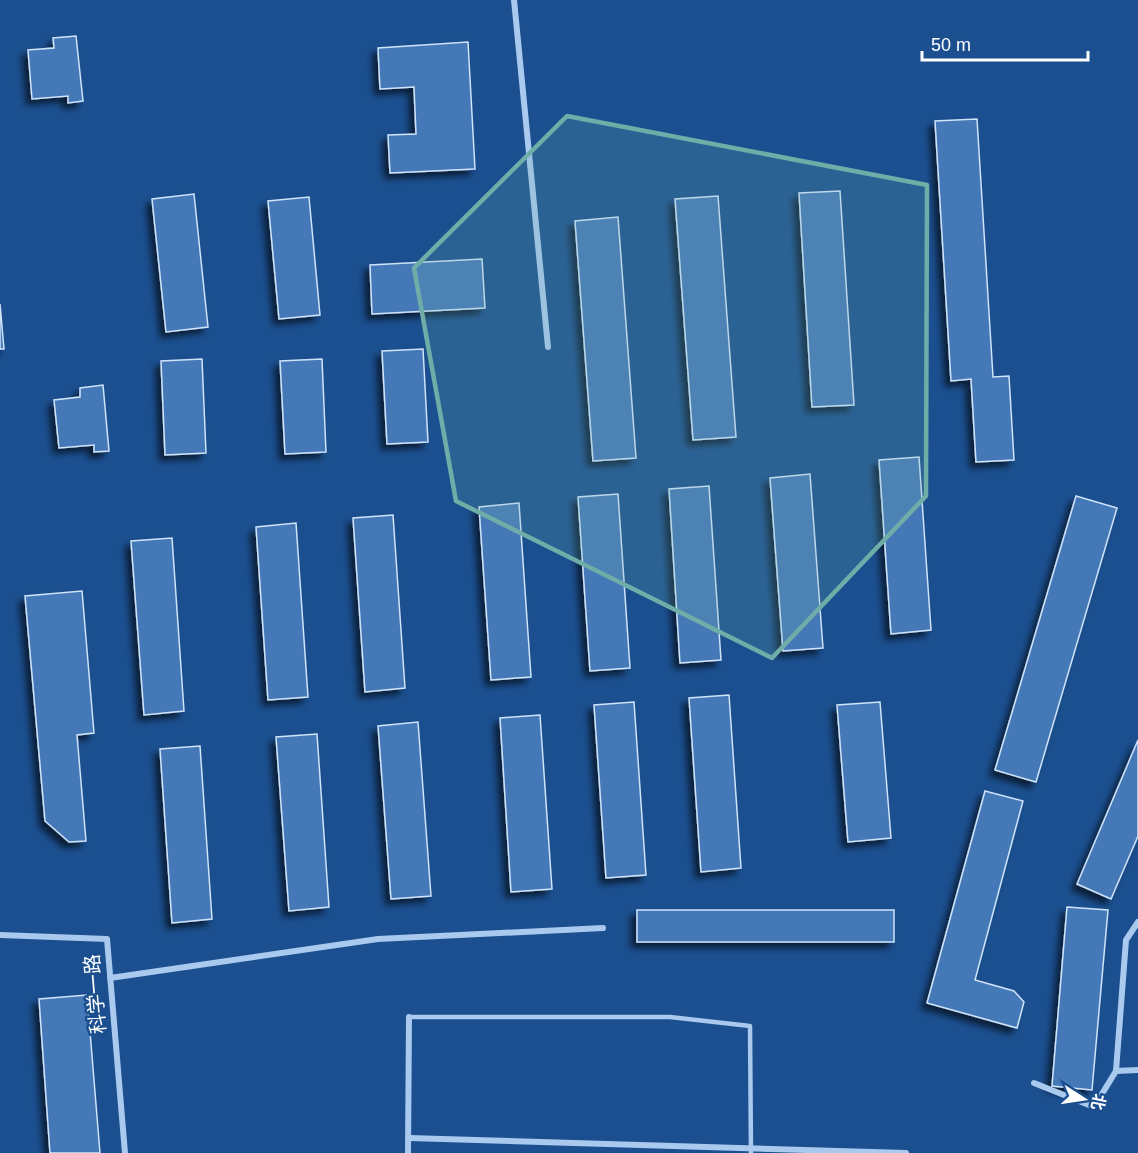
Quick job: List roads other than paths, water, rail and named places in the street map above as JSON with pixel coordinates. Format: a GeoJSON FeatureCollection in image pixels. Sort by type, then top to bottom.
{"type":"FeatureCollection","features":[{"type":"Feature","properties":{"kind":"street"},"geometry":{"type":"LineString","coordinates":[[514,0],[548,347]]}},
{"type":"Feature","properties":{"kind":"street"},"geometry":{"type":"LineString","coordinates":[[1034,1083],[1094,1107],[1116,1071],[1126,940],[1138,922]]}},
{"type":"Feature","properties":{"kind":"street"},"geometry":{"type":"LineString","coordinates":[[110,978],[378,939],[603,928]]}},
{"type":"Feature","properties":{"kind":"street","name":"科学一路"},"geometry":{"type":"LineString","coordinates":[[0,935],[107,939],[126,1153]]}},
{"type":"Feature","properties":{"kind":"street"},"geometry":{"type":"LineString","coordinates":[[408,1153],[409,1017]]}},
{"type":"Feature","properties":{"kind":"street"},"geometry":{"type":"LineString","coordinates":[[1116,1071],[1138,1070]]}},
{"type":"Feature","properties":{"kind":"street"},"geometry":{"type":"LineString","coordinates":[[409,1138],[906,1153]]}},
{"type":"Feature","properties":{"kind":"lane"},"geometry":{"type":"LineString","coordinates":[[409,1017],[670,1017],[750,1026],[751,1150]]}}]}
